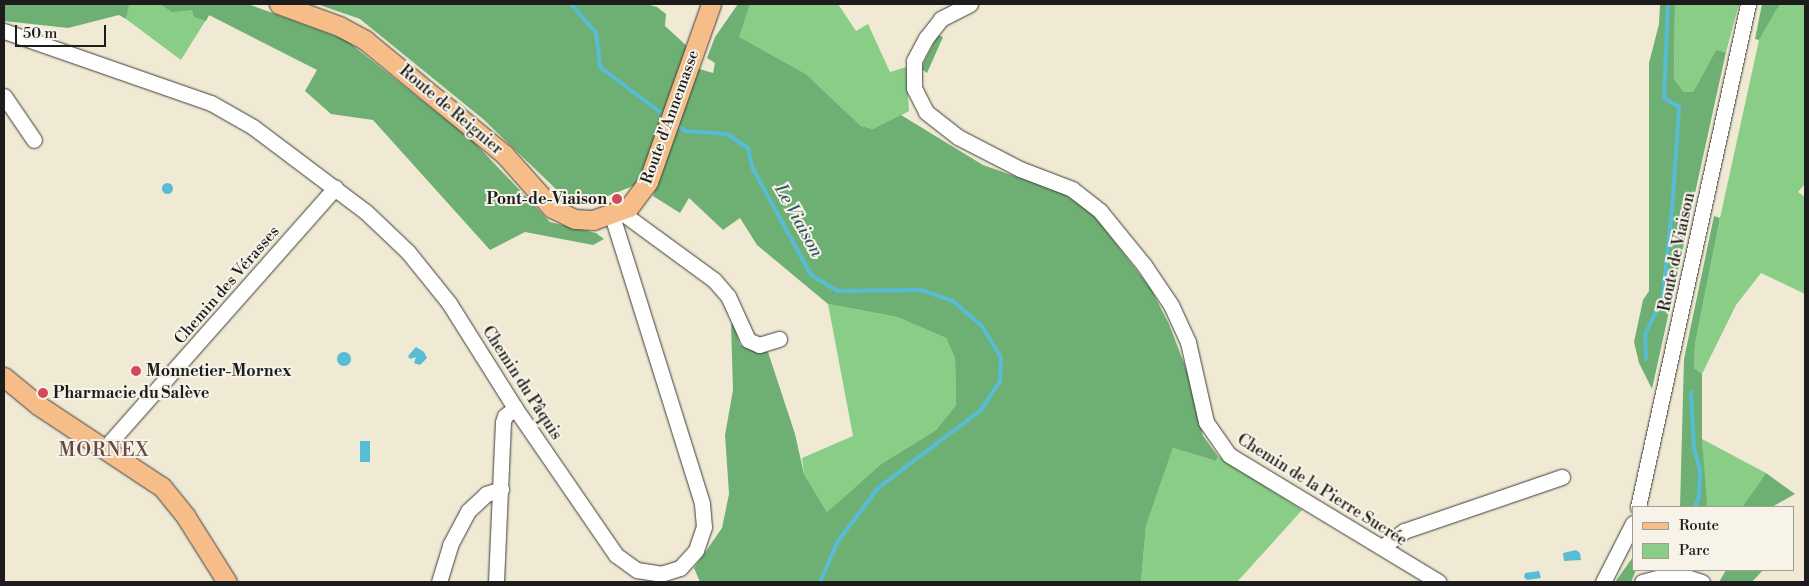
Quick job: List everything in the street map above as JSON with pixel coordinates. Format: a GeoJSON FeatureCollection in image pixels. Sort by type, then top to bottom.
{"type":"FeatureCollection","features":[{"type":"Feature","properties":{"kind":"main road","name":"Route de Reignier"},"geometry":{"type":"LineString","coordinates":[[279,4],[339,26],[388,57],[504,154],[543,201],[558,212],[584,220],[616,214]]}},
{"type":"Feature","properties":{"kind":"main road","name":"Route d'Annemasse"},"geometry":{"type":"LineString","coordinates":[[616,214],[637,200],[652,172],[711,4]]}},
{"type":"Feature","properties":{"kind":"main road"},"geometry":{"type":"LineString","coordinates":[[4,377],[38,405],[167,493],[197,533],[227,582]]}},
{"type":"Feature","properties":{"kind":"street","name":"Chemin de la Pierre Sucrée"},"geometry":{"type":"LineString","coordinates":[[970,4],[941,18],[926,38],[914,61],[914,88],[926,112],[958,137],[1020,169],[1067,187],[1092,204],[1138,258],[1171,305],[1188,342],[1206,422],[1220,446],[1249,468],[1439,582]]}},
{"type":"Feature","properties":{"kind":"street","name":"Route de Viaison"},"geometry":{"type":"LineString","coordinates":[[1638,506],[1748,4]]}},
{"type":"Feature","properties":{"kind":"street","name":"Chemin du Pâquis"},"geometry":{"type":"LineString","coordinates":[[4,31],[211,103],[253,126],[388,230],[430,278],[515,408],[616,555],[638,570],[662,578],[680,568],[696,550],[704,527],[702,503],[616,214]]}},
{"type":"Feature","properties":{"kind":"street"},"geometry":{"type":"LineString","coordinates":[[4,96],[34,140]]}},
{"type":"Feature","properties":{"kind":"street","name":"Chemin des Vérasses"},"geometry":{"type":"LineString","coordinates":[[104,449],[335,188]]}},
{"type":"Feature","properties":{"kind":"street"},"geometry":{"type":"LineString","coordinates":[[616,214],[719,285],[735,308],[748,340],[759,345],[779,339]]}},
{"type":"Feature","properties":{"kind":"street"},"geometry":{"type":"LineString","coordinates":[[496,582],[503,422],[505,416],[515,408]]}},
{"type":"Feature","properties":{"kind":"street"},"geometry":{"type":"LineString","coordinates":[[1382,547],[1404,531],[1562,477]]}},
{"type":"Feature","properties":{"kind":"street"},"geometry":{"type":"LineString","coordinates":[[439,582],[450,545],[468,511],[486,494],[501,489]]}},
{"type":"Feature","properties":{"kind":"street"},"geometry":{"type":"LineString","coordinates":[[1603,582],[1632,525]]}},
{"type":"Feature","properties":{"kind":"street"},"geometry":{"type":"LineString","coordinates":[[1642,582],[1664,576],[1683,576],[1702,582]]}},
{"type":"Feature","properties":{"kind":"green space"},"geometry":{"type":"Polygon","coordinates":[[[4,4],[129,4],[126,19],[119,15],[68,28],[4,21],[4,4]]]}},
{"type":"Feature","properties":{"kind":"green space"},"geometry":{"type":"Polygon","coordinates":[[[127,4],[214,4],[225,22],[209,15],[181,60],[126,19],[127,4]]]}},
{"type":"Feature","properties":{"kind":"green space"},"geometry":{"type":"Polygon","coordinates":[[[160,4],[248,4],[346,40],[473,141],[550,222],[596,233],[604,239],[593,245],[525,232],[490,250],[373,120],[331,114],[305,91],[317,70],[209,15],[206,21],[194,17],[192,10],[172,12],[160,4]]]}},
{"type":"Feature","properties":{"kind":"green space"},"geometry":{"type":"Polygon","coordinates":[[[317,4],[646,4],[657,7],[666,14],[665,26],[688,47],[644,174],[633,186],[608,196],[574,196],[559,192],[483,119],[360,19],[317,4]]]}},
{"type":"Feature","properties":{"kind":"green space"},"geometry":{"type":"Polygon","coordinates":[[[738,4],[750,4],[739,37],[806,74],[861,126],[873,129],[901,115],[983,165],[1063,193],[1094,215],[1151,289],[1169,324],[1189,376],[1203,436],[1218,456],[1216,461],[1173,448],[1146,526],[1141,582],[700,582],[694,568],[722,528],[729,494],[725,435],[733,390],[731,324],[734,325],[740,345],[753,351],[768,352],[795,434],[804,474],[827,512],[881,464],[936,430],[956,405],[955,358],[946,338],[897,317],[828,304],[757,245],[740,218],[723,230],[689,198],[680,213],[653,196],[696,68],[713,73],[715,63],[707,58],[715,37],[738,4]]]}},
{"type":"Feature","properties":{"kind":"green space"},"geometry":{"type":"Polygon","coordinates":[[[750,4],[838,4],[856,31],[868,24],[890,72],[906,67],[909,111],[873,129],[861,126],[806,74],[738,37],[750,4]]]}},
{"type":"Feature","properties":{"kind":"green space"},"geometry":{"type":"Polygon","coordinates":[[[1660,4],[1675,4],[1674,79],[1684,92],[1693,92],[1716,50],[1726,52],[1652,389],[1639,363],[1634,342],[1643,300],[1649,291],[1649,63],[1659,24],[1660,4]]]}},
{"type":"Feature","properties":{"kind":"green space"},"geometry":{"type":"Polygon","coordinates":[[[1675,4],[1739,4],[1726,52],[1716,50],[1693,92],[1684,92],[1674,79],[1675,4]]]}},
{"type":"Feature","properties":{"kind":"green space"},"geometry":{"type":"Polygon","coordinates":[[[1762,4],[1780,4],[1759,40],[1755,39],[1762,4]]]}},
{"type":"Feature","properties":{"kind":"green space"},"geometry":{"type":"Polygon","coordinates":[[[1780,4],[1805,4],[1805,184],[1798,192],[1805,197],[1805,294],[1761,273],[1736,305],[1702,374],[1694,368],[1695,344],[1720,218],[1759,40],[1780,4]]]}},
{"type":"Feature","properties":{"kind":"green space"},"geometry":{"type":"Polygon","coordinates":[[[938,35],[943,37],[927,73],[922,69],[924,62],[938,35]]]}},
{"type":"Feature","properties":{"kind":"green space"},"geometry":{"type":"Polygon","coordinates":[[[1714,216],[1720,218],[1695,344],[1694,368],[1702,374],[1702,439],[1706,506],[1680,506],[1684,359],[1714,216]]]}},
{"type":"Feature","properties":{"kind":"green space"},"geometry":{"type":"Polygon","coordinates":[[[828,304],[897,317],[946,338],[955,358],[956,405],[936,430],[881,464],[827,512],[804,474],[802,458],[853,436],[828,304]]]}},
{"type":"Feature","properties":{"kind":"green space"},"geometry":{"type":"Polygon","coordinates":[[[1702,439],[1766,473],[1743,506],[1706,506],[1702,439]]]}},
{"type":"Feature","properties":{"kind":"green space"},"geometry":{"type":"Polygon","coordinates":[[[1173,448],[1216,461],[1218,456],[1302,510],[1237,582],[1141,582],[1146,526],[1173,448]]]}},
{"type":"Feature","properties":{"kind":"green space"},"geometry":{"type":"Polygon","coordinates":[[[1766,473],[1795,494],[1774,506],[1743,506],[1766,473]]]}},
{"type":"Feature","properties":{"kind":"green space"},"geometry":{"type":"Polygon","coordinates":[[[1632,558],[1632,571],[1636,571],[1631,582],[1615,582],[1632,558]]]}},
{"type":"Feature","properties":{"kind":"green space"},"geometry":{"type":"Polygon","coordinates":[[[1725,571],[1762,571],[1752,582],[1719,582],[1725,571]]]}},
{"type":"Feature","properties":{"kind":"water"},"geometry":{"type":"Polygon","coordinates":[[[167,182],[173,188],[167,194],[161,188],[167,182]]]}},
{"type":"Feature","properties":{"kind":"water"},"geometry":{"type":"Polygon","coordinates":[[[416,347],[424,352],[427,358],[420,365],[414,363],[416,357],[410,359],[408,356],[416,347]]]}},
{"type":"Feature","properties":{"kind":"water"},"geometry":{"type":"Polygon","coordinates":[[[341,352],[347,352],[351,359],[347,366],[341,366],[337,362],[337,356],[341,352]]]}},
{"type":"Feature","properties":{"kind":"water"},"geometry":{"type":"Polygon","coordinates":[[[360,441],[370,441],[370,462],[360,462],[360,441]]]}},
{"type":"Feature","properties":{"kind":"water"},"geometry":{"type":"Polygon","coordinates":[[[1576,550],[1580,553],[1581,560],[1564,561],[1563,553],[1576,550]]]}},
{"type":"Feature","properties":{"kind":"water"},"geometry":{"type":"Polygon","coordinates":[[[1539,571],[1541,578],[1527,580],[1524,577],[1525,573],[1539,571]]]}},
{"type":"Feature","properties":{"kind":"waterway","name":"Le Viaison"},"geometry":{"type":"LineString","coordinates":[[571,4],[596,33],[600,67],[665,116]]}},
{"type":"Feature","properties":{"kind":"waterway"},"geometry":{"type":"LineString","coordinates":[[1646,359],[1645,335],[1663,297],[1673,198],[1679,107],[1664,98],[1668,4]]}},
{"type":"Feature","properties":{"kind":"waterway","name":"Le Viaison"},"geometry":{"type":"LineString","coordinates":[[674,123],[685,131],[727,134],[748,148],[753,169],[811,275],[838,291],[921,290],[953,301],[982,326],[1001,358],[1000,381],[981,410],[878,488],[838,541],[820,582]]}},
{"type":"Feature","properties":{"kind":"waterway"},"geometry":{"type":"LineString","coordinates":[[1691,392],[1694,448],[1700,470],[1699,497],[1695,506]]}},
{"type":"Feature","properties":{"kind":"place","name":"Pont-de-Viaison"},"geometry":{"type":"Point","coordinates":[617,199]}},
{"type":"Feature","properties":{"kind":"place","name":"Monnetier-Mornex"},"geometry":{"type":"Point","coordinates":[136,371]}},
{"type":"Feature","properties":{"kind":"place","name":"Pharmacie du Salève"},"geometry":{"type":"Point","coordinates":[43,393]}},
{"type":"Feature","properties":{"kind":"district","name":"MORNEX"},"geometry":{"type":"Point","coordinates":[104,451]}}]}
